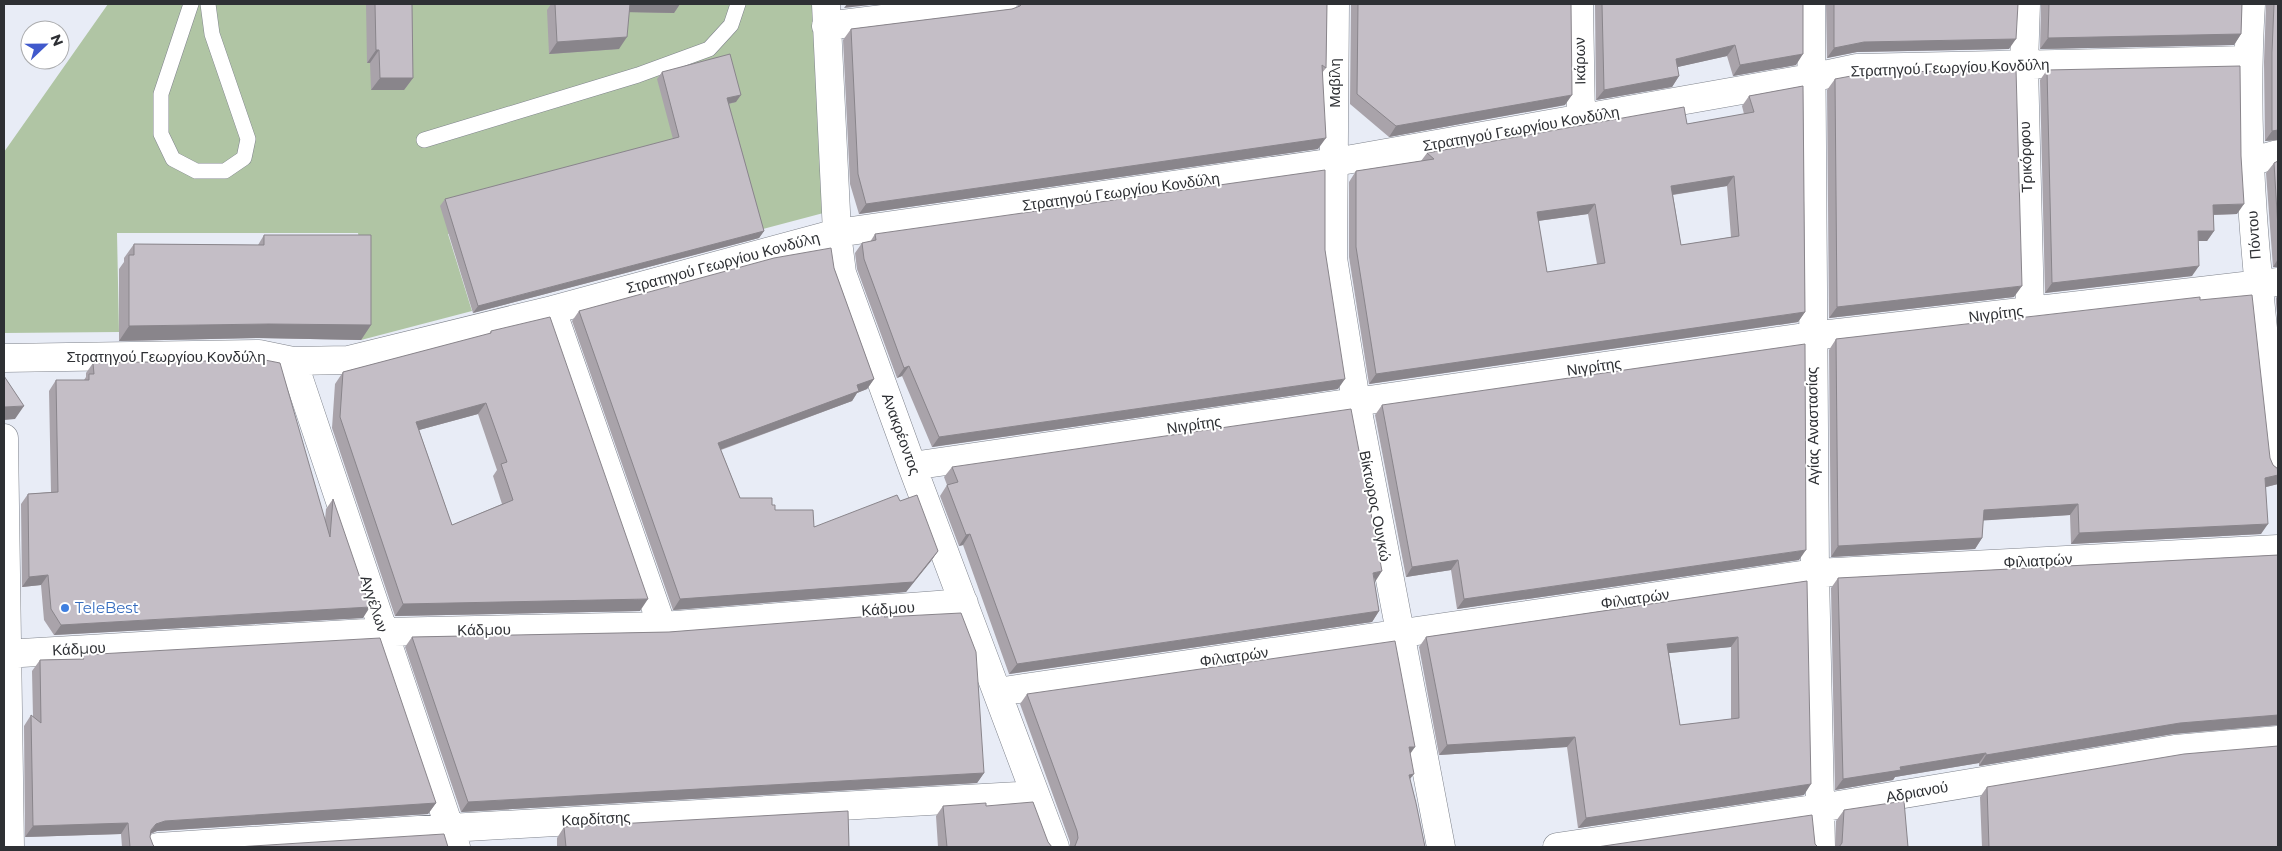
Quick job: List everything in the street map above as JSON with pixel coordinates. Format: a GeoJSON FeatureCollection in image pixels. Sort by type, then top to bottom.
{"type":"FeatureCollection","features":[{"type":"Feature","properties":{"kind":"street"},"geometry":{"type":"LineString","coordinates":[[826,15],[1003,4]]}},
{"type":"Feature","properties":{"kind":"street","name":"Μαβίλη"},"geometry":{"type":"LineString","coordinates":[[1335,4],[1335,162]]}},
{"type":"Feature","properties":{"kind":"street","name":"Ικάρων"},"geometry":{"type":"LineString","coordinates":[[1579,4],[1581,118]]}},
{"type":"Feature","properties":{"kind":"street","name":"Αγίας Αναστασίας"},"geometry":{"type":"LineString","coordinates":[[1811,4],[1812,336],[1821,847]]}},
{"type":"Feature","properties":{"kind":"street","name":"Τρικόρφου"},"geometry":{"type":"LineString","coordinates":[[2026,4],[2024,65],[2030,310]]}},
{"type":"Feature","properties":{"kind":"street","name":"Πόντου"},"geometry":{"type":"LineString","coordinates":[[2251,4],[2247,60],[2249,162],[2268,283],[2278,466]]}},
{"type":"Feature","properties":{"kind":"street","name":"Ανακρέοντος"},"geometry":{"type":"LineString","coordinates":[[826,15],[837,233],[842,273],[912,466],[1055,847]]}},
{"type":"Feature","properties":{"kind":"street","name":"Στρατηγού Γεωργίου Κονδύλη"},"geometry":{"type":"LineString","coordinates":[[4,358],[258,354],[293,361],[348,360],[552,310],[837,233],[1335,162],[1810,78],[1857,68],[2247,60]]}},
{"type":"Feature","properties":{"kind":"street"},"geometry":{"type":"LineString","coordinates":[[2249,162],[2278,154]]}},
{"type":"Feature","properties":{"kind":"street","name":"Βίκτωρος Ουγκώ"},"geometry":{"type":"LineString","coordinates":[[1335,162],[1332,258],[1356,401],[1441,847]]}},
{"type":"Feature","properties":{"kind":"street","name":"Νιγρίτης"},"geometry":{"type":"LineString","coordinates":[[912,466],[1812,336],[2268,283]]}},
{"type":"Feature","properties":{"kind":"street"},"geometry":{"type":"LineString","coordinates":[[552,310],[662,626]]}},
{"type":"Feature","properties":{"kind":"street","name":"Αγγέλων"},"geometry":{"type":"LineString","coordinates":[[293,361],[452,837]]}},
{"type":"Feature","properties":{"kind":"street"},"geometry":{"type":"LineString","coordinates":[[4,438],[10,847]]}},
{"type":"Feature","properties":{"kind":"street","name":"Φιλιατρών"},"geometry":{"type":"LineString","coordinates":[[996,692],[1815,573],[2278,549]]}},
{"type":"Feature","properties":{"kind":"street","name":"Κάδμου"},"geometry":{"type":"LineString","coordinates":[[6,654],[383,632],[662,626],[964,603]]}},
{"type":"Feature","properties":{"kind":"street","name":"Αδριανού"},"geometry":{"type":"LineString","coordinates":[[1556,847],[1820,808],[2175,749],[2278,740]]}},
{"type":"Feature","properties":{"kind":"street","name":"Καρδίτσης"},"geometry":{"type":"LineString","coordinates":[[158,847],[452,837],[1034,794]]}},
{"type":"Feature","properties":{"kind":"lane"},"geometry":{"type":"LineString","coordinates":[[191,4],[161,94],[161,134],[173,160],[196,171],[225,171],[244,158],[248,140],[212,34],[208,4]]}},
{"type":"Feature","properties":{"kind":"lane"},"geometry":{"type":"LineString","coordinates":[[424,140],[638,75],[709,49],[731,25],[738,4]]}},
{"type":"Feature","properties":{"kind":"green space"},"geometry":{"type":"Polygon","coordinates":[[[108,4],[816,4],[831,211],[688,249],[652,180],[448,234],[472,311],[361,340],[361,250],[358,233],[117,233],[119,332],[4,333],[4,152],[62,70],[70,70],[70,58],[108,4]]]}},
{"type":"Feature","properties":{"kind":"building"},"geometry":{"type":"Polygon","coordinates":[[[375,4],[412,4],[413,78],[380,78],[379,50],[376,50],[375,4]]]}},
{"type":"Feature","properties":{"kind":"building"},"geometry":{"type":"Polygon","coordinates":[[[555,4],[630,4],[627,37],[557,42],[555,4]]]}},
{"type":"Feature","properties":{"kind":"building"},"geometry":{"type":"Polygon","coordinates":[[[1022,4],[1327,4],[1326,68],[1322,65],[1326,138],[866,204],[858,174],[851,29],[1012,9],[1022,4]]]}},
{"type":"Feature","properties":{"kind":"building"},"geometry":{"type":"Polygon","coordinates":[[[1358,4],[1571,4],[1572,95],[1396,126],[1357,94],[1358,4]]]}},
{"type":"Feature","properties":{"kind":"building"},"geometry":{"type":"Polygon","coordinates":[[[1602,4],[1803,4],[1803,54],[1740,65],[1735,45],[1676,59],[1679,76],[1604,90],[1602,4]]]}},
{"type":"Feature","properties":{"kind":"building"},"geometry":{"type":"Polygon","coordinates":[[[1834,4],[2018,4],[2016,39],[1864,42],[1834,48],[1834,4]]]}},
{"type":"Feature","properties":{"kind":"building"},"geometry":{"type":"Polygon","coordinates":[[[2049,4],[2242,4],[2241,34],[2048,38],[2049,4]]]}},
{"type":"Feature","properties":{"kind":"building"},"geometry":{"type":"Polygon","coordinates":[[[2274,4],[2278,4],[2278,130],[2272,131],[2272,52],[2274,4]]]}},
{"type":"Feature","properties":{"kind":"building"},"geometry":{"type":"Polygon","coordinates":[[[730,54],[741,95],[727,98],[764,231],[478,306],[445,199],[679,137],[662,72],[730,54]]]}},
{"type":"Feature","properties":{"kind":"building"},"geometry":{"type":"Polygon","coordinates":[[[2240,66],[2241,156],[2244,204],[2213,205],[2214,231],[2198,231],[2199,266],[2052,283],[2047,70],[2240,66]]]}},
{"type":"Feature","properties":{"kind":"building"},"geometry":{"type":"Polygon","coordinates":[[[2016,69],[2022,286],[1837,307],[1835,79],[1867,73],[2016,69]]]}},
{"type":"Feature","properties":{"kind":"building"},"geometry":{"type":"Polygon","coordinates":[[[1803,86],[1805,312],[1376,374],[1356,247],[1356,171],[1434,159],[1427,153],[1684,107],[1687,124],[1754,112],[1749,96],[1803,86]],[[1734,176],[1671,186],[1681,245],[1739,236],[1734,176]],[[1595,204],[1537,212],[1547,272],[1605,263],[1595,204]]]}},
{"type":"Feature","properties":{"kind":"building"},"geometry":{"type":"Polygon","coordinates":[[[2278,161],[2278,228],[2274,163],[2278,161]]]}},
{"type":"Feature","properties":{"kind":"building"},"geometry":{"type":"Polygon","coordinates":[[[1325,170],[1325,250],[1345,379],[939,437],[909,366],[904,368],[864,259],[862,243],[876,240],[875,234],[1325,170]]]}},
{"type":"Feature","properties":{"kind":"building"},"geometry":{"type":"Polygon","coordinates":[[[264,235],[371,235],[371,325],[129,326],[129,255],[134,255],[134,244],[264,245],[264,235]]]}},
{"type":"Feature","properties":{"kind":"building"},"geometry":{"type":"Polygon","coordinates":[[[831,248],[834,268],[874,379],[857,385],[859,391],[718,443],[740,498],[772,498],[772,505],[775,505],[775,510],[813,510],[814,527],[897,495],[900,501],[917,495],[938,551],[913,582],[680,599],[579,311],[774,258],[831,248]]]}},
{"type":"Feature","properties":{"kind":"building"},"geometry":{"type":"Polygon","coordinates":[[[2252,295],[2270,458],[2273,465],[2278,469],[2278,475],[2265,478],[2268,524],[2079,533],[2078,504],[1984,510],[1982,538],[1838,546],[1836,339],[2200,297],[2200,300],[2252,295]]]}},
{"type":"Feature","properties":{"kind":"building"},"geometry":{"type":"Polygon","coordinates":[[[550,317],[648,599],[403,604],[340,417],[343,372],[491,333],[491,331],[550,317]],[[486,403],[416,422],[452,525],[513,500],[501,464],[507,462],[486,403]]]}},
{"type":"Feature","properties":{"kind":"building"},"geometry":{"type":"Polygon","coordinates":[[[1805,344],[1806,550],[1464,599],[1458,560],[1412,567],[1382,405],[1805,344]]]}},
{"type":"Feature","properties":{"kind":"building"},"geometry":{"type":"Polygon","coordinates":[[[265,360],[280,363],[330,537],[333,499],[370,607],[61,625],[51,609],[48,575],[29,577],[28,494],[58,492],[56,380],[89,380],[89,374],[94,374],[93,363],[265,360]]]}},
{"type":"Feature","properties":{"kind":"building"},"geometry":{"type":"Polygon","coordinates":[[[4,376],[24,406],[4,407],[4,376]]]}},
{"type":"Feature","properties":{"kind":"building"},"geometry":{"type":"Polygon","coordinates":[[[1351,409],[1382,571],[1373,573],[1379,611],[1017,664],[970,534],[966,535],[947,485],[958,482],[952,467],[1351,409]]]}},
{"type":"Feature","properties":{"kind":"building"},"geometry":{"type":"Polygon","coordinates":[[[2278,555],[2278,715],[2180,723],[1900,767],[1901,770],[1843,779],[1838,578],[2278,555]]]}},
{"type":"Feature","properties":{"kind":"building"},"geometry":{"type":"Polygon","coordinates":[[[1807,581],[1811,784],[1586,818],[1575,737],[1447,745],[1426,637],[1807,581]],[[1738,637],[1667,644],[1680,725],[1739,718],[1738,637]]]}},
{"type":"Feature","properties":{"kind":"building"},"geometry":{"type":"Polygon","coordinates":[[[961,613],[976,652],[984,773],[468,802],[412,637],[669,632],[886,615],[884,617],[961,613]]]}},
{"type":"Feature","properties":{"kind":"building"},"geometry":{"type":"Polygon","coordinates":[[[380,638],[436,803],[165,821],[156,824],[151,830],[150,837],[155,847],[130,847],[128,823],[33,826],[31,715],[41,723],[40,660],[84,659],[81,655],[380,638]]]}},
{"type":"Feature","properties":{"kind":"building"},"geometry":{"type":"Polygon","coordinates":[[[1395,641],[1415,747],[1409,747],[1414,774],[1409,775],[1425,847],[1073,847],[1078,838],[1077,831],[1027,694],[1395,641]]]}},
{"type":"Feature","properties":{"kind":"building"},"geometry":{"type":"Polygon","coordinates":[[[2278,746],[2278,847],[1989,847],[1987,787],[2184,754],[2278,746]]]}},
{"type":"Feature","properties":{"kind":"building"},"geometry":{"type":"Polygon","coordinates":[[[1904,801],[1908,847],[1839,847],[1842,843],[1844,810],[1904,801]]]}},
{"type":"Feature","properties":{"kind":"building"},"geometry":{"type":"Polygon","coordinates":[[[1033,802],[1048,842],[1052,847],[947,847],[943,806],[986,803],[986,806],[1033,802]]]}},
{"type":"Feature","properties":{"kind":"building"},"geometry":{"type":"Polygon","coordinates":[[[848,811],[849,847],[566,847],[564,827],[848,811]]]}},
{"type":"Feature","properties":{"kind":"building"},"geometry":{"type":"Polygon","coordinates":[[[1812,815],[1815,844],[1818,847],[1597,847],[1812,815]]]}},
{"type":"Feature","properties":{"kind":"building"},"geometry":{"type":"Polygon","coordinates":[[[444,834],[448,847],[237,847],[444,834]]]}},
{"type":"Feature","properties":{"kind":"place","name":"TeleBest"},"geometry":{"type":"Point","coordinates":[65,608]}}]}
